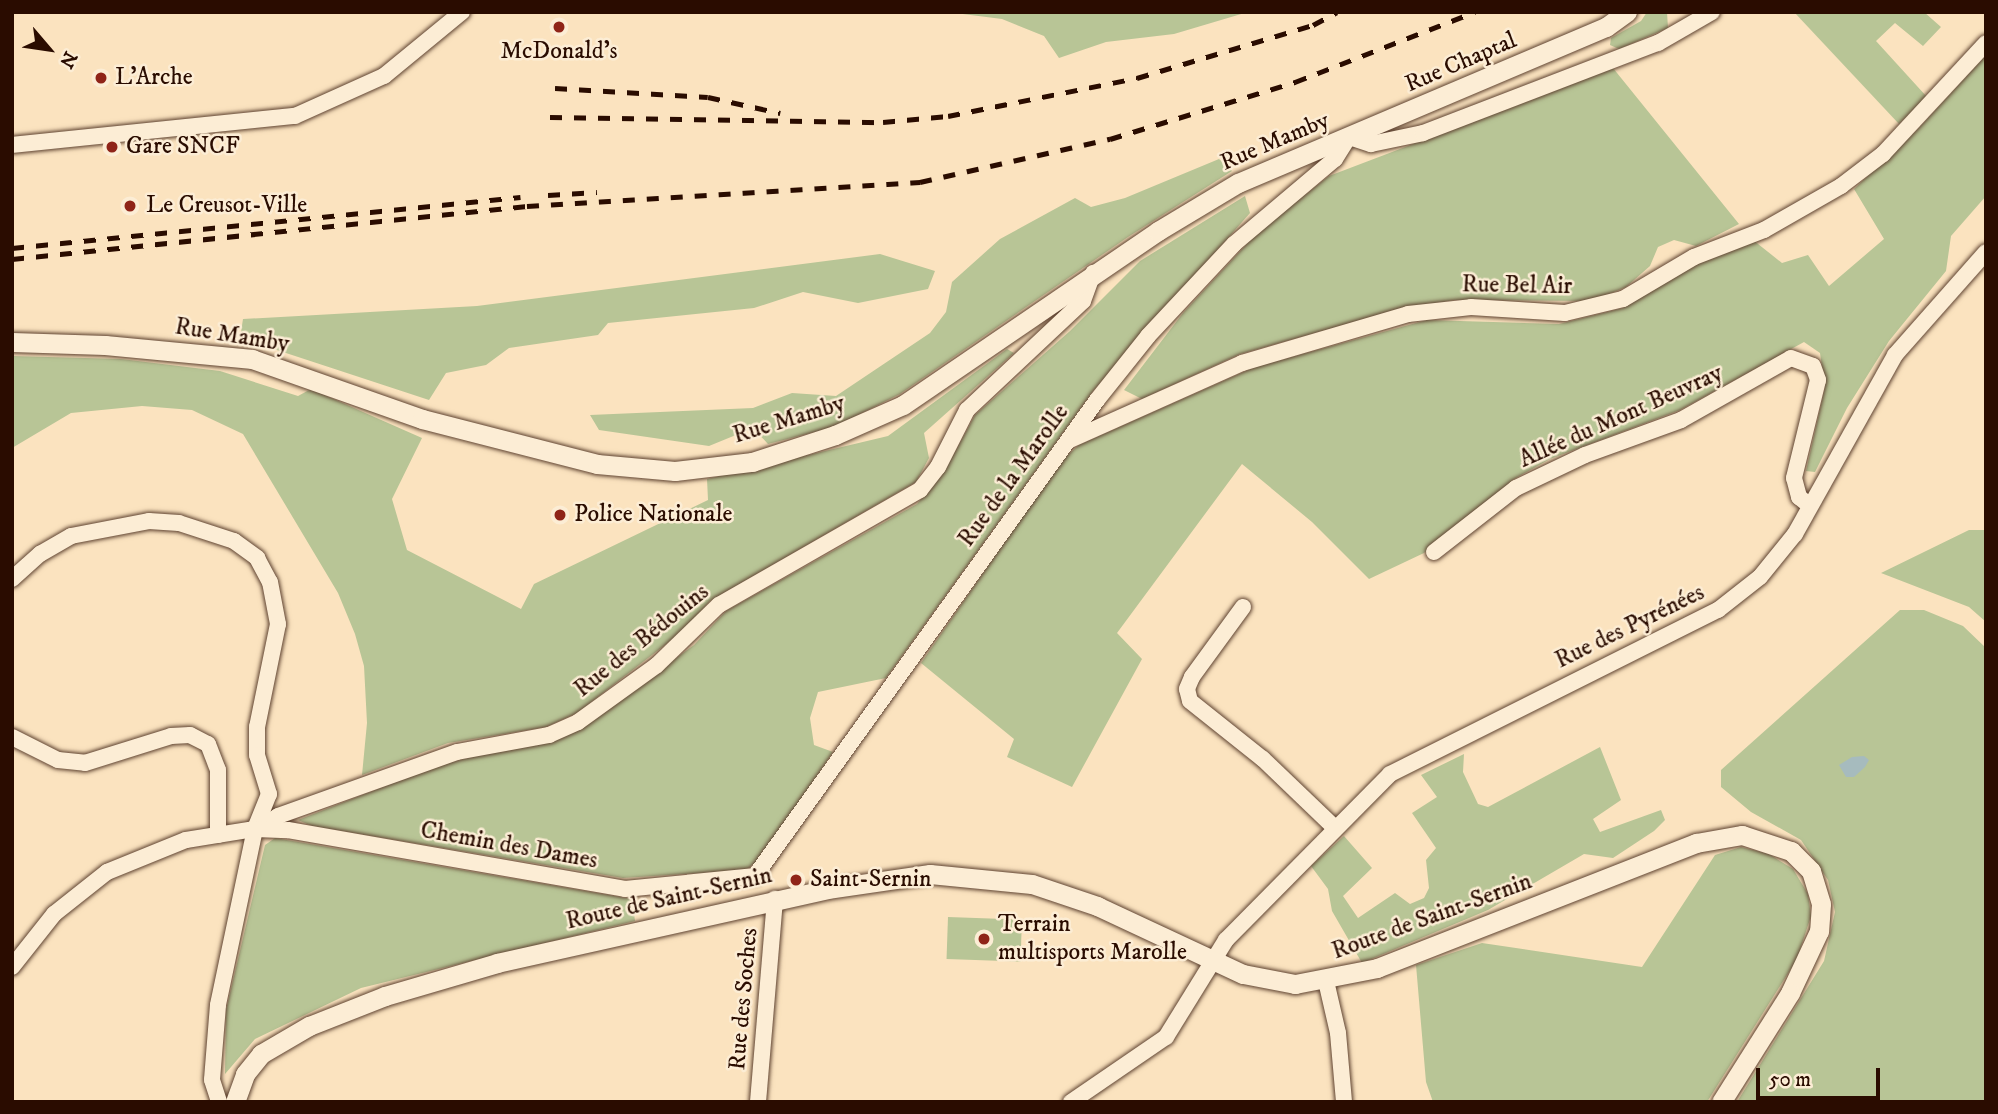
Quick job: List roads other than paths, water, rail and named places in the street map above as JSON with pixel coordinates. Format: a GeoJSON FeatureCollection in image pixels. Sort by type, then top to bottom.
{"type":"FeatureCollection","features":[{"type":"Feature","properties":{"kind":"street"},"geometry":{"type":"LineString","coordinates":[[12,145],[295,116],[384,76],[463,12]]}},
{"type":"Feature","properties":{"kind":"street","name":"Rue Chaptal"},"geometry":{"type":"LineString","coordinates":[[1349,137],[1606,27],[1627,12]]}},
{"type":"Feature","properties":{"kind":"street"},"geometry":{"type":"LineString","coordinates":[[1349,137],[1371,145],[1423,133],[1658,43],[1712,12]]}},
{"type":"Feature","properties":{"kind":"street","name":"Rue Bel Air"},"geometry":{"type":"LineString","coordinates":[[1067,441],[1242,363],[1408,314],[1471,307],[1565,313],[1623,299],[1694,257],[1764,229],[1840,186],[1884,154],[1986,43]]}},
{"type":"Feature","properties":{"kind":"street","name":"Rue Mamby"},"geometry":{"type":"LineString","coordinates":[[12,342],[147,348],[252,359],[509,445],[597,464],[675,471],[752,462],[835,435],[903,405],[1093,273],[1238,183],[1349,137]]}},
{"type":"Feature","properties":{"kind":"street","name":"Rue de la Marolle"},"geometry":{"type":"LineString","coordinates":[[755,876],[1067,441],[1158,326],[1234,244],[1335,159],[1349,137]]}},
{"type":"Feature","properties":{"kind":"street","name":"Rue des Pyrénées"},"geometry":{"type":"LineString","coordinates":[[1071,1102],[1166,1037],[1226,940],[1373,788],[1409,761],[1739,597],[1778,559],[1895,355],[1986,252]]}},
{"type":"Feature","properties":{"kind":"street","name":"Rue des Bédouins"},"geometry":{"type":"LineString","coordinates":[[255,829],[278,816],[457,752],[549,735],[578,722],[657,665],[719,605],[920,491],[938,467],[967,410],[1083,301],[1093,273]]}},
{"type":"Feature","properties":{"kind":"street","name":"Allée du Mont Beuvray"},"geometry":{"type":"LineString","coordinates":[[1434,552],[1516,488],[1585,455],[1681,420],[1791,358],[1813,366],[1818,380],[1794,478],[1798,497],[1810,506]]}},
{"type":"Feature","properties":{"kind":"street"},"geometry":{"type":"LineString","coordinates":[[12,579],[40,554],[71,536],[123,523],[179,523],[211,531],[257,558],[270,582],[278,624],[257,727],[257,755],[269,794],[255,829],[218,1005],[212,1080],[219,1102]]}},
{"type":"Feature","properties":{"kind":"street"},"geometry":{"type":"LineString","coordinates":[[1243,607],[1192,677],[1187,689],[1191,701],[1263,759],[1334,827]]}},
{"type":"Feature","properties":{"kind":"street"},"geometry":{"type":"LineString","coordinates":[[12,737],[58,760],[85,763],[171,736],[208,744],[218,770],[218,835]]}},
{"type":"Feature","properties":{"kind":"street"},"geometry":{"type":"LineString","coordinates":[[12,967],[54,914],[107,872],[186,840],[255,829]]}},
{"type":"Feature","properties":{"kind":"street","name":"Chemin des Dames"},"geometry":{"type":"LineString","coordinates":[[255,829],[288,830],[625,890],[755,876]]}},
{"type":"Feature","properties":{"kind":"street","name":"Route de Saint-Sernin"},"geometry":{"type":"LineString","coordinates":[[234,1102],[245,1074],[261,1054],[309,1026],[385,996],[497,964],[775,899],[905,876],[993,877],[1086,902],[1212,961],[1270,981],[1326,981],[1377,968],[1696,842],[1742,835],[1761,838],[1791,851],[1811,871],[1821,904],[1819,932],[1790,993],[1721,1102]]}},
{"type":"Feature","properties":{"kind":"street","name":"Rue des Soches"},"geometry":{"type":"LineString","coordinates":[[758,1102],[775,899]]}},
{"type":"Feature","properties":{"kind":"street"},"geometry":{"type":"LineString","coordinates":[[1326,981],[1338,1033],[1344,1102]]}},
{"type":"Feature","properties":{"kind":"railway"},"geometry":{"type":"LineString","coordinates":[[550,117],[883,122],[948,116],[1137,78],[1313,25],[1337,12]]}},
{"type":"Feature","properties":{"kind":"railway"},"geometry":{"type":"LineString","coordinates":[[12,259],[527,206],[920,182],[1110,139],[1295,82],[1475,12]]}},
{"type":"Feature","properties":{"kind":"railway"},"geometry":{"type":"LineString","coordinates":[[555,88],[708,97],[780,113]]}},
{"type":"Feature","properties":{"kind":"railway"},"geometry":{"type":"LineString","coordinates":[[548,195],[597,192]]}},
{"type":"Feature","properties":{"kind":"railway"},"geometry":{"type":"LineString","coordinates":[[12,248],[520,197]]}},
{"type":"Feature","properties":{"kind":"place","name":"McDonald's"},"geometry":{"type":"Point","coordinates":[559,27]}},
{"type":"Feature","properties":{"kind":"place","name":"L'Arche"},"geometry":{"type":"Point","coordinates":[101,78]}},
{"type":"Feature","properties":{"kind":"place","name":"Gare SNCF"},"geometry":{"type":"Point","coordinates":[112,147]}},
{"type":"Feature","properties":{"kind":"place","name":"Le Creusot-Ville"},"geometry":{"type":"Point","coordinates":[130,206]}},
{"type":"Feature","properties":{"kind":"place","name":"Police Nationale"},"geometry":{"type":"Point","coordinates":[560,515]}},
{"type":"Feature","properties":{"kind":"place","name":"Saint-Sernin"},"geometry":{"type":"Point","coordinates":[796,880]}},
{"type":"Feature","properties":{"kind":"place","name":"Terrain multisports Marolle"},"geometry":{"type":"Point","coordinates":[984,939]}}]}
